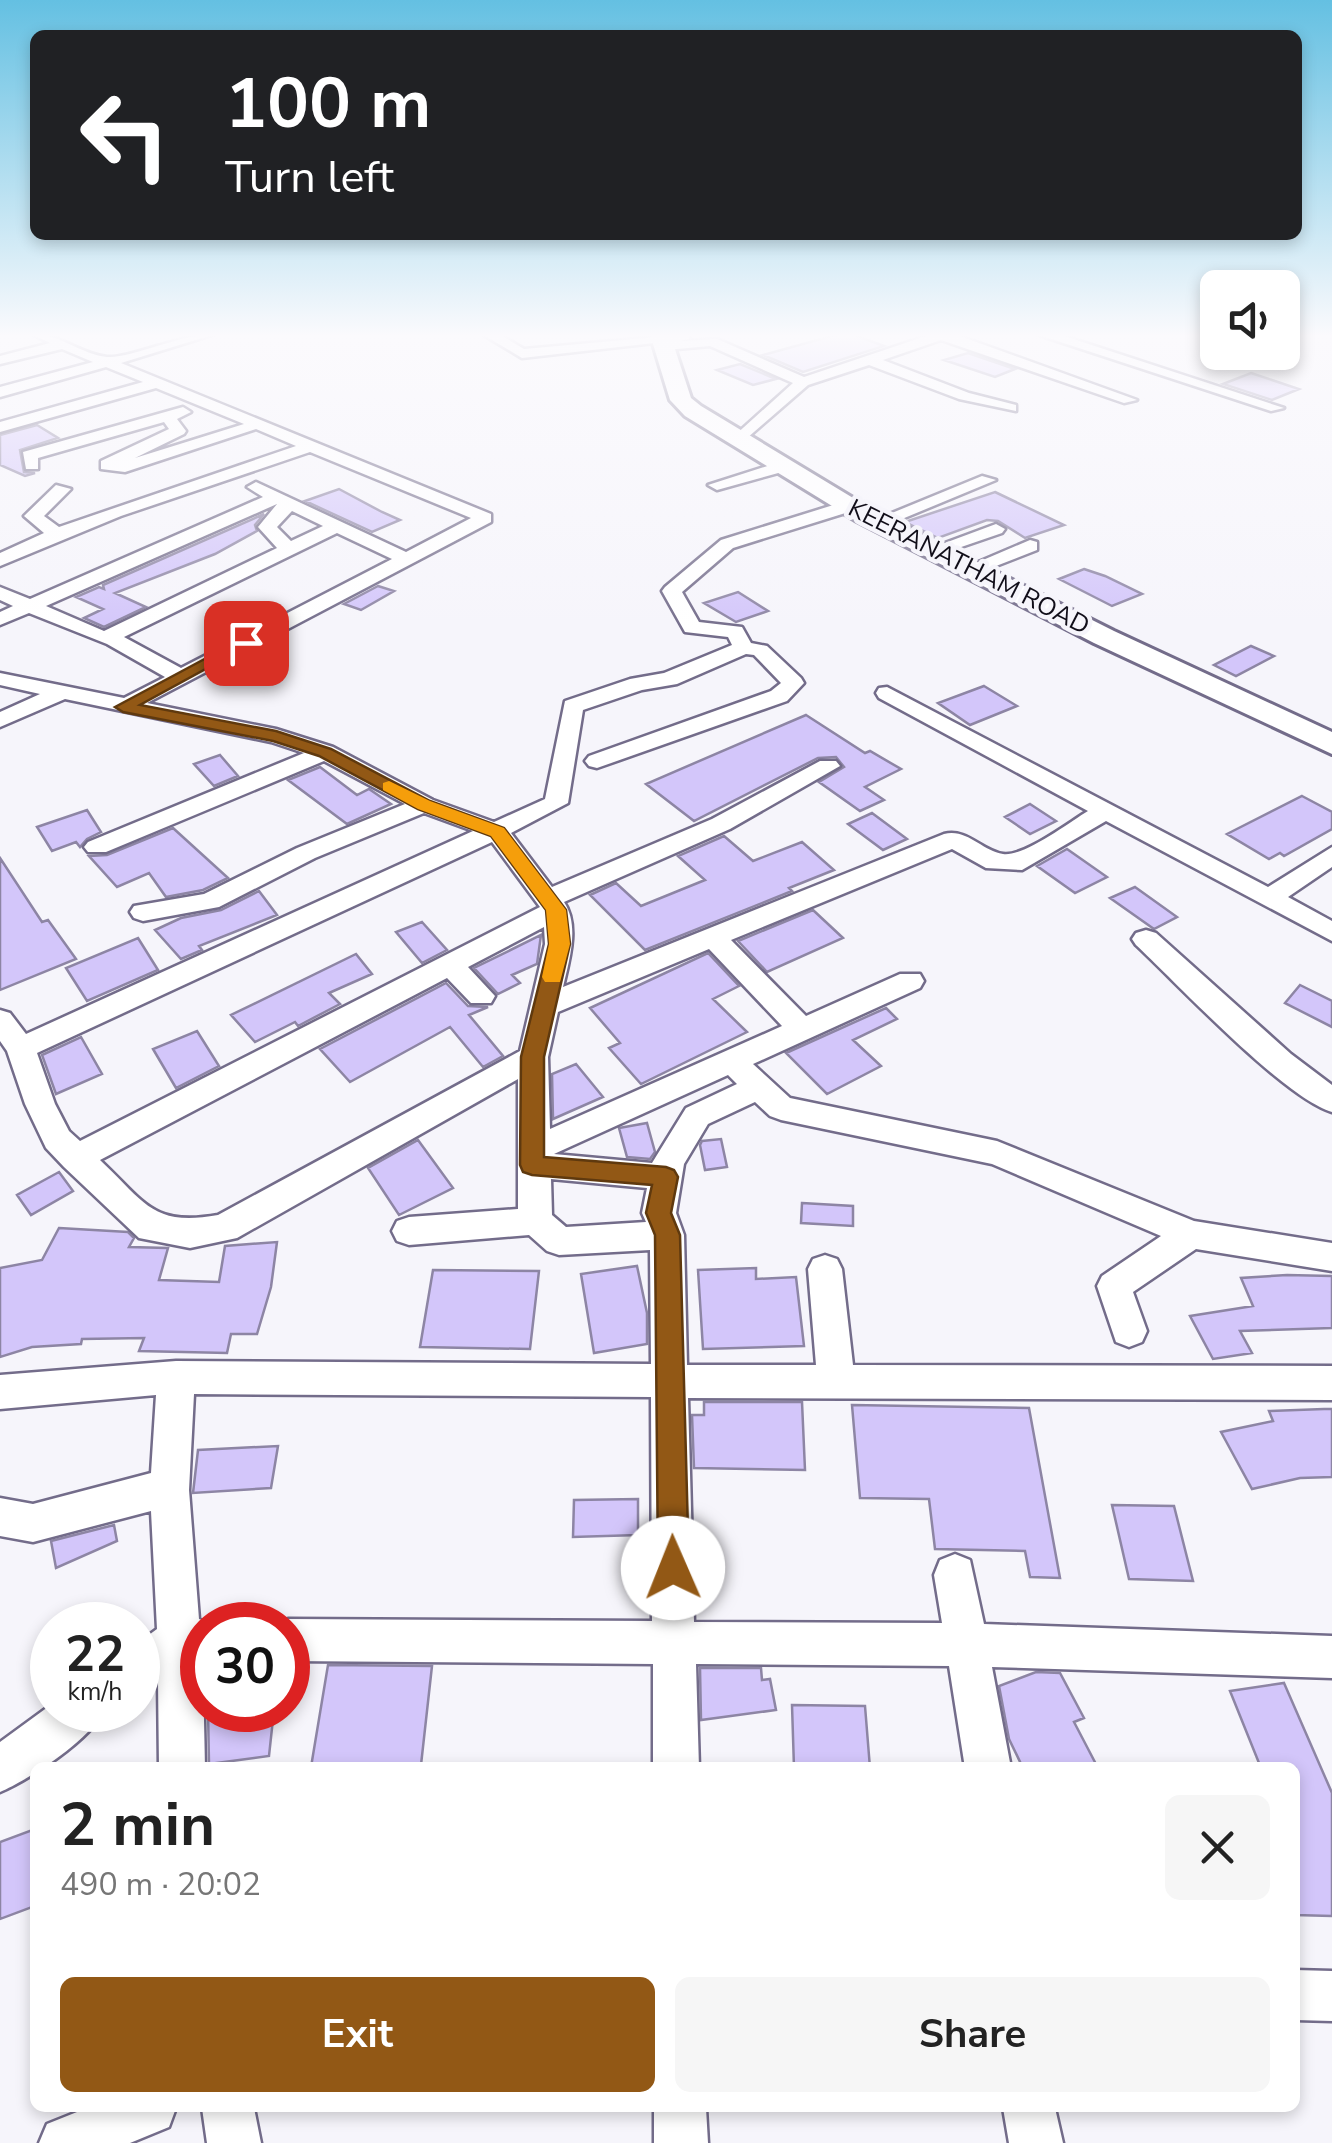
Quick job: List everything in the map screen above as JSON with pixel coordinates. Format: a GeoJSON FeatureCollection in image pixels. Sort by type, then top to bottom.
{"type":"FeatureCollection","features":[{"type":"Feature","properties":{"kind":"street"},"geometry":{"type":"LineString","coordinates":[[32,465],[30,455],[104,434]]}},
{"type":"Feature","properties":{"kind":"street"},"geometry":{"type":"LineString","coordinates":[[170,434],[106,466],[119,468],[229,434]]}},
{"type":"Feature","properties":{"kind":"street"},"geometry":{"type":"LineString","coordinates":[[123,707],[485,518],[281,434]]}},
{"type":"Feature","properties":{"kind":"street","name":"KEERANATHAM ROAD"},"geometry":{"type":"LineString","coordinates":[[731,434],[879,522],[1332,744]]}},
{"type":"Feature","properties":{"kind":"street"},"geometry":{"type":"LineString","coordinates":[[740,440],[747,434]]}},
{"type":"Feature","properties":{"kind":"street"},"geometry":{"type":"LineString","coordinates":[[0,560],[54,532],[144,499],[237,475],[310,446]]}},
{"type":"Feature","properties":{"kind":"street"},"geometry":{"type":"LineString","coordinates":[[717,484],[783,466]]}},
{"type":"Feature","properties":{"kind":"street"},"geometry":{"type":"LineString","coordinates":[[237,475],[281,502],[407,559]]}},
{"type":"Feature","properties":{"kind":"street"},"geometry":{"type":"LineString","coordinates":[[879,522],[988,480]]}},
{"type":"Feature","properties":{"kind":"street"},"geometry":{"type":"LineString","coordinates":[[54,532],[33,516],[62,489]]}},
{"type":"Feature","properties":{"kind":"street"},"geometry":{"type":"LineString","coordinates":[[281,502],[267,527],[290,549]]}},
{"type":"Feature","properties":{"kind":"street"},"geometry":{"type":"LineString","coordinates":[[0,619],[281,502]]}},
{"type":"Feature","properties":{"kind":"street"},"geometry":{"type":"LineString","coordinates":[[744,648],[735,631],[692,628],[672,591],[726,544],[849,506]]}},
{"type":"Feature","properties":{"kind":"street"},"geometry":{"type":"LineString","coordinates":[[0,593],[104,640],[335,527]]}},
{"type":"Feature","properties":{"kind":"street"},"geometry":{"type":"LineString","coordinates":[[935,550],[996,529]]}},
{"type":"Feature","properties":{"kind":"street"},"geometry":{"type":"LineString","coordinates":[[971,569],[1030,546]]}},
{"type":"Feature","properties":{"kind":"street"},"geometry":{"type":"LineString","coordinates":[[109,637],[181,677]]}},
{"type":"Feature","properties":{"kind":"street"},"geometry":{"type":"LineString","coordinates":[[21,1048],[402,870],[498,832],[556,803],[573,706],[669,678],[744,648],[760,650],[793,682],[779,696],[597,762]]}},
{"type":"Feature","properties":{"kind":"street"},"geometry":{"type":"LineString","coordinates":[[0,679],[276,736],[325,752],[424,805],[498,832],[552,904],[560,944],[532,1057],[536,1221]]}},
{"type":"Feature","properties":{"kind":"street"},"geometry":{"type":"LineString","coordinates":[[0,720],[60,692]]}},
{"type":"Feature","properties":{"kind":"street"},"geometry":{"type":"LineString","coordinates":[[887,693],[1104,811],[1272,896],[1332,932]]}},
{"type":"Feature","properties":{"kind":"street"},"geometry":{"type":"LineString","coordinates":[[97,847],[325,752]]}},
{"type":"Feature","properties":{"kind":"street"},"geometry":{"type":"LineString","coordinates":[[75,1158],[451,966],[552,904],[722,824],[828,766]]}},
{"type":"Feature","properties":{"kind":"street"},"geometry":{"type":"LineString","coordinates":[[143,912],[210,901],[306,854],[424,805]]}},
{"type":"Feature","properties":{"kind":"street"},"geometry":{"type":"LineString","coordinates":[[547,1005],[953,839],[995,862],[1022,862],[1104,811]]}},
{"type":"Feature","properties":{"kind":"street"},"geometry":{"type":"LineString","coordinates":[[1272,896],[1332,855]]}},
{"type":"Feature","properties":{"kind":"street"},"geometry":{"type":"LineString","coordinates":[[713,937],[802,1029]]}},
{"type":"Feature","properties":{"kind":"street"},"geometry":{"type":"LineString","coordinates":[[1146,939],[1280,1062],[1332,1102]]}},
{"type":"Feature","properties":{"kind":"street"},"geometry":{"type":"LineString","coordinates":[[451,966],[481,996]]}},
{"type":"Feature","properties":{"kind":"street"},"geometry":{"type":"LineString","coordinates":[[533,1158],[732,1060],[910,981]]}},
{"type":"Feature","properties":{"kind":"street"},"geometry":{"type":"LineString","coordinates":[[0,1020],[21,1048],[57,1139],[151,1228],[190,1234],[225,1228],[532,1057]]}},
{"type":"Feature","properties":{"kind":"street"},"geometry":{"type":"LineString","coordinates":[[732,1060],[781,1108],[997,1153],[1192,1234],[1332,1257]]}},
{"type":"Feature","properties":{"kind":"street"},"geometry":{"type":"LineString","coordinates":[[676,1762],[668,1235],[659,1213],[668,1162],[697,1116],[759,1087]]}},
{"type":"Feature","properties":{"kind":"street"},"geometry":{"type":"LineString","coordinates":[[533,1158],[666,1177]]}},
{"type":"Feature","properties":{"kind":"street"},"geometry":{"type":"LineString","coordinates":[[409,1231],[536,1221],[559,1240],[668,1235]]}},
{"type":"Feature","properties":{"kind":"street"},"geometry":{"type":"LineString","coordinates":[[1129,1331],[1114,1286],[1192,1234]]}},
{"type":"Feature","properties":{"kind":"street"},"geometry":{"type":"LineString","coordinates":[[825,1269],[836,1381]]}},
{"type":"Feature","properties":{"kind":"street"},"geometry":{"type":"LineString","coordinates":[[176,1377],[169,1487],[186,1602]]}},
{"type":"Feature","properties":{"kind":"street"},"geometry":{"type":"LineString","coordinates":[[0,1392],[176,1377],[1332,1384]]}},
{"type":"Feature","properties":{"kind":"street"},"geometry":{"type":"LineString","coordinates":[[0,1517],[32,1523],[169,1487]]}},
{"type":"Feature","properties":{"kind":"street"},"geometry":{"type":"LineString","coordinates":[[955,1575],[987,1762]]}},
{"type":"Feature","properties":{"kind":"street"},"geometry":{"type":"LineString","coordinates":[[310,1640],[970,1645],[1332,1657]]}},
{"type":"Feature","properties":{"kind":"street"},"geometry":{"type":"LineString","coordinates":[[0,1769],[51,1732]]}},
{"type":"Feature","properties":{"kind":"street"},"geometry":{"type":"LineString","coordinates":[[182,1762],[185,1732]]}},
{"type":"Feature","properties":{"kind":"street"},"geometry":{"type":"LineString","coordinates":[[1300,1995],[1332,1996]]}},
{"type":"Feature","properties":{"kind":"street"},"geometry":{"type":"LineString","coordinates":[[66,2143],[140,2112]]}},
{"type":"Feature","properties":{"kind":"street"},"geometry":{"type":"LineString","coordinates":[[229,2112],[234,2143]]}},
{"type":"Feature","properties":{"kind":"street"},"geometry":{"type":"LineString","coordinates":[[680,2112],[681,2143]]}},
{"type":"Feature","properties":{"kind":"street"},"geometry":{"type":"LineString","coordinates":[[1030,2112],[1036,2143]]}},
{"type":"Feature","properties":{"kind":"building"},"geometry":{"type":"Polygon","coordinates":[[[52,434],[58,438],[20,450],[24,472],[35,473],[25,476],[0,465],[0,435],[52,434]]]}},
{"type":"Feature","properties":{"kind":"building"},"geometry":{"type":"Polygon","coordinates":[[[339,489],[400,520],[372,532],[305,501],[339,489]]]}},
{"type":"Feature","properties":{"kind":"building"},"geometry":{"type":"Polygon","coordinates":[[[995,492],[1064,525],[1025,538],[998,521],[987,520],[938,538],[905,522],[995,492]]]}},
{"type":"Feature","properties":{"kind":"building"},"geometry":{"type":"Polygon","coordinates":[[[264,514],[255,525],[257,531],[215,554],[115,593],[146,607],[104,627],[84,618],[103,609],[76,597],[99,587],[104,589],[103,585],[264,514]]]}},
{"type":"Feature","properties":{"kind":"building"},"geometry":{"type":"Polygon","coordinates":[[[1084,569],[1142,594],[1112,606],[1059,579],[1084,569]]]}},
{"type":"Feature","properties":{"kind":"building"},"geometry":{"type":"Polygon","coordinates":[[[378,586],[394,591],[361,610],[344,604],[378,586]]]}},
{"type":"Feature","properties":{"kind":"building"},"geometry":{"type":"Polygon","coordinates":[[[738,592],[768,611],[736,622],[704,603],[738,592]]]}},
{"type":"Feature","properties":{"kind":"building"},"geometry":{"type":"Polygon","coordinates":[[[1251,646],[1274,656],[1236,676],[1214,665],[1251,646]]]}},
{"type":"Feature","properties":{"kind":"building"},"geometry":{"type":"Polygon","coordinates":[[[984,686],[1017,706],[970,725],[938,703],[984,686]]]}},
{"type":"Feature","properties":{"kind":"building"},"geometry":{"type":"Polygon","coordinates":[[[806,715],[865,753],[870,751],[901,769],[865,787],[884,800],[860,811],[819,782],[844,767],[836,757],[818,758],[694,821],[646,784],[806,715]]]}},
{"type":"Feature","properties":{"kind":"building"},"geometry":{"type":"Polygon","coordinates":[[[220,755],[238,776],[214,786],[194,764],[220,755]]]}},
{"type":"Feature","properties":{"kind":"building"},"geometry":{"type":"Polygon","coordinates":[[[320,767],[357,795],[369,789],[391,804],[347,824],[288,780],[320,767]]]}},
{"type":"Feature","properties":{"kind":"building"},"geometry":{"type":"Polygon","coordinates":[[[1302,796],[1332,812],[1332,829],[1284,856],[1280,853],[1269,859],[1227,834],[1302,796]]]}},
{"type":"Feature","properties":{"kind":"building"},"geometry":{"type":"Polygon","coordinates":[[[1030,804],[1056,821],[1030,834],[1005,817],[1030,804]]]}},
{"type":"Feature","properties":{"kind":"building"},"geometry":{"type":"Polygon","coordinates":[[[87,810],[101,832],[80,847],[76,842],[52,851],[37,827],[87,810]]]}},
{"type":"Feature","properties":{"kind":"building"},"geometry":{"type":"Polygon","coordinates":[[[872,813],[907,839],[883,850],[848,824],[872,813]]]}},
{"type":"Feature","properties":{"kind":"building"},"geometry":{"type":"Polygon","coordinates":[[[173,828],[228,878],[203,890],[166,897],[149,873],[117,887],[89,856],[107,855],[173,828]]]}},
{"type":"Feature","properties":{"kind":"building"},"geometry":{"type":"Polygon","coordinates":[[[724,836],[753,861],[802,842],[834,870],[645,950],[590,895],[616,883],[641,906],[705,880],[678,856],[724,836]]]}},
{"type":"Feature","properties":{"kind":"building"},"geometry":{"type":"Polygon","coordinates":[[[1067,849],[1107,877],[1075,893],[1037,866],[1067,849]]]}},
{"type":"Feature","properties":{"kind":"building"},"geometry":{"type":"Polygon","coordinates":[[[0,858],[42,922],[48,920],[76,959],[0,990],[0,858]]]}},
{"type":"Feature","properties":{"kind":"building"},"geometry":{"type":"Polygon","coordinates":[[[1135,887],[1177,917],[1154,929],[1110,898],[1135,887]]]}},
{"type":"Feature","properties":{"kind":"building"},"geometry":{"type":"Polygon","coordinates":[[[259,891],[277,915],[199,946],[202,950],[181,959],[155,930],[181,918],[221,910],[259,891]]]}},
{"type":"Feature","properties":{"kind":"building"},"geometry":{"type":"Polygon","coordinates":[[[813,910],[843,938],[767,972],[738,941],[813,910]]]}},
{"type":"Feature","properties":{"kind":"building"},"geometry":{"type":"Polygon","coordinates":[[[422,922],[447,950],[422,963],[396,932],[422,922]]]}},
{"type":"Feature","properties":{"kind":"building"},"geometry":{"type":"Polygon","coordinates":[[[541,935],[537,964],[512,975],[520,983],[498,994],[474,968],[541,935]]]}},
{"type":"Feature","properties":{"kind":"building"},"geometry":{"type":"Polygon","coordinates":[[[138,938],[158,970],[87,1001],[66,968],[138,938]]]}},
{"type":"Feature","properties":{"kind":"building"},"geometry":{"type":"Polygon","coordinates":[[[708,953],[739,986],[713,999],[747,1032],[641,1084],[609,1048],[620,1043],[590,1008],[708,953]]]}},
{"type":"Feature","properties":{"kind":"building"},"geometry":{"type":"Polygon","coordinates":[[[356,954],[372,974],[329,993],[340,1004],[298,1026],[295,1022],[255,1042],[231,1015],[356,954]]]}},
{"type":"Feature","properties":{"kind":"building"},"geometry":{"type":"Polygon","coordinates":[[[446,983],[468,1006],[488,1007],[469,1015],[503,1056],[483,1067],[450,1027],[350,1082],[320,1049],[446,983]]]}},
{"type":"Feature","properties":{"kind":"building"},"geometry":{"type":"Polygon","coordinates":[[[1300,985],[1332,1001],[1332,1027],[1285,1003],[1300,985]]]}},
{"type":"Feature","properties":{"kind":"building"},"geometry":{"type":"Polygon","coordinates":[[[886,1008],[897,1019],[853,1040],[881,1066],[827,1094],[786,1053],[886,1008]]]}},
{"type":"Feature","properties":{"kind":"building"},"geometry":{"type":"Polygon","coordinates":[[[197,1031],[219,1066],[176,1088],[153,1049],[197,1031]]]}},
{"type":"Feature","properties":{"kind":"building"},"geometry":{"type":"Polygon","coordinates":[[[81,1037],[102,1074],[56,1094],[42,1055],[81,1037]]]}},
{"type":"Feature","properties":{"kind":"building"},"geometry":{"type":"Polygon","coordinates":[[[576,1064],[603,1097],[553,1119],[552,1074],[576,1064]]]}},
{"type":"Feature","properties":{"kind":"building"},"geometry":{"type":"Polygon","coordinates":[[[647,1123],[655,1152],[650,1159],[627,1157],[619,1128],[647,1123]]]}},
{"type":"Feature","properties":{"kind":"building"},"geometry":{"type":"Polygon","coordinates":[[[721,1139],[727,1167],[705,1170],[702,1141],[721,1139]]]}},
{"type":"Feature","properties":{"kind":"building"},"geometry":{"type":"Polygon","coordinates":[[[418,1140],[453,1188],[399,1215],[368,1168],[418,1140]]]}},
{"type":"Feature","properties":{"kind":"building"},"geometry":{"type":"Polygon","coordinates":[[[59,1172],[73,1191],[31,1215],[17,1195],[59,1172]]]}},
{"type":"Feature","properties":{"kind":"building"},"geometry":{"type":"Polygon","coordinates":[[[802,1203],[853,1206],[853,1226],[801,1223],[802,1203]]]}},
{"type":"Feature","properties":{"kind":"building"},"geometry":{"type":"Polygon","coordinates":[[[59,1228],[128,1232],[134,1238],[129,1247],[168,1248],[159,1280],[219,1282],[225,1246],[277,1242],[271,1287],[257,1334],[231,1334],[227,1353],[139,1351],[144,1338],[82,1339],[81,1344],[32,1347],[0,1357],[0,1268],[42,1260],[59,1228]]]}},
{"type":"Feature","properties":{"kind":"building"},"geometry":{"type":"Polygon","coordinates":[[[637,1266],[647,1313],[647,1344],[594,1353],[581,1274],[637,1266]]]}},
{"type":"Feature","properties":{"kind":"building"},"geometry":{"type":"Polygon","coordinates":[[[756,1268],[756,1279],[796,1277],[804,1346],[703,1349],[698,1270],[756,1268]]]}},
{"type":"Feature","properties":{"kind":"building"},"geometry":{"type":"Polygon","coordinates":[[[433,1270],[539,1271],[530,1349],[420,1347],[433,1270]]]}},
{"type":"Feature","properties":{"kind":"building"},"geometry":{"type":"Polygon","coordinates":[[[1332,1276],[1332,1328],[1240,1331],[1252,1353],[1213,1359],[1190,1316],[1253,1306],[1241,1278],[1332,1276]]]}},
{"type":"Feature","properties":{"kind":"building"},"geometry":{"type":"Polygon","coordinates":[[[704,1402],[802,1402],[805,1470],[694,1468],[692,1415],[704,1415],[704,1402]]]}},
{"type":"Feature","properties":{"kind":"building"},"geometry":{"type":"Polygon","coordinates":[[[852,1405],[1029,1408],[1060,1578],[1030,1577],[1025,1551],[935,1549],[929,1499],[860,1498],[852,1405]]]}},
{"type":"Feature","properties":{"kind":"building"},"geometry":{"type":"Polygon","coordinates":[[[1332,1409],[1332,1477],[1300,1478],[1252,1489],[1221,1432],[1273,1421],[1269,1411],[1332,1409]]]}},
{"type":"Feature","properties":{"kind":"building"},"geometry":{"type":"Polygon","coordinates":[[[278,1446],[271,1488],[193,1493],[198,1450],[278,1446]]]}},
{"type":"Feature","properties":{"kind":"building"},"geometry":{"type":"Polygon","coordinates":[[[638,1499],[638,1535],[573,1537],[574,1500],[638,1499]]]}},
{"type":"Feature","properties":{"kind":"building"},"geometry":{"type":"Polygon","coordinates":[[[1112,1505],[1174,1506],[1193,1581],[1129,1579],[1112,1505]]]}},
{"type":"Feature","properties":{"kind":"building"},"geometry":{"type":"Polygon","coordinates":[[[114,1525],[117,1541],[56,1568],[51,1541],[114,1525]]]}},
{"type":"Feature","properties":{"kind":"building"},"geometry":{"type":"Polygon","coordinates":[[[328,1665],[432,1666],[421,1762],[312,1762],[328,1665]]]}},
{"type":"Feature","properties":{"kind":"building"},"geometry":{"type":"Polygon","coordinates":[[[700,1668],[761,1668],[762,1680],[770,1679],[776,1710],[701,1720],[700,1668]]]}},
{"type":"Feature","properties":{"kind":"building"},"geometry":{"type":"Polygon","coordinates":[[[1036,1672],[1060,1673],[1084,1718],[1074,1722],[1095,1762],[1020,1762],[1009,1739],[999,1686],[1036,1672]]]}},
{"type":"Feature","properties":{"kind":"building"},"geometry":{"type":"Polygon","coordinates":[[[1284,1683],[1332,1793],[1332,1916],[1300,1915],[1300,1762],[1259,1762],[1230,1691],[1284,1683]]]}},
{"type":"Feature","properties":{"kind":"building"},"geometry":{"type":"Polygon","coordinates":[[[792,1705],[865,1706],[870,1762],[794,1762],[792,1705]]]}},
{"type":"Feature","properties":{"kind":"building"},"geometry":{"type":"Polygon","coordinates":[[[208,1732],[272,1732],[269,1756],[209,1762],[208,1732]]]}},
{"type":"Feature","properties":{"kind":"building"},"geometry":{"type":"Polygon","coordinates":[[[30,1831],[30,1908],[0,1919],[0,1842],[30,1831]]]}},
{"type":"Feature","properties":{"kind":"slow traffic"},"geometry":{"type":"LineString","coordinates":[[389,786],[424,805],[498,832],[556,910],[560,944],[553,977]]}},
{"type":"Feature","properties":{"kind":"route"},"geometry":{"type":"LineString","coordinates":[[246,643],[123,707],[276,736],[325,752],[424,805],[498,832],[556,910],[560,944],[532,1057],[532,1165],[666,1177],[659,1213],[668,1235],[673,1568]]}}]}
